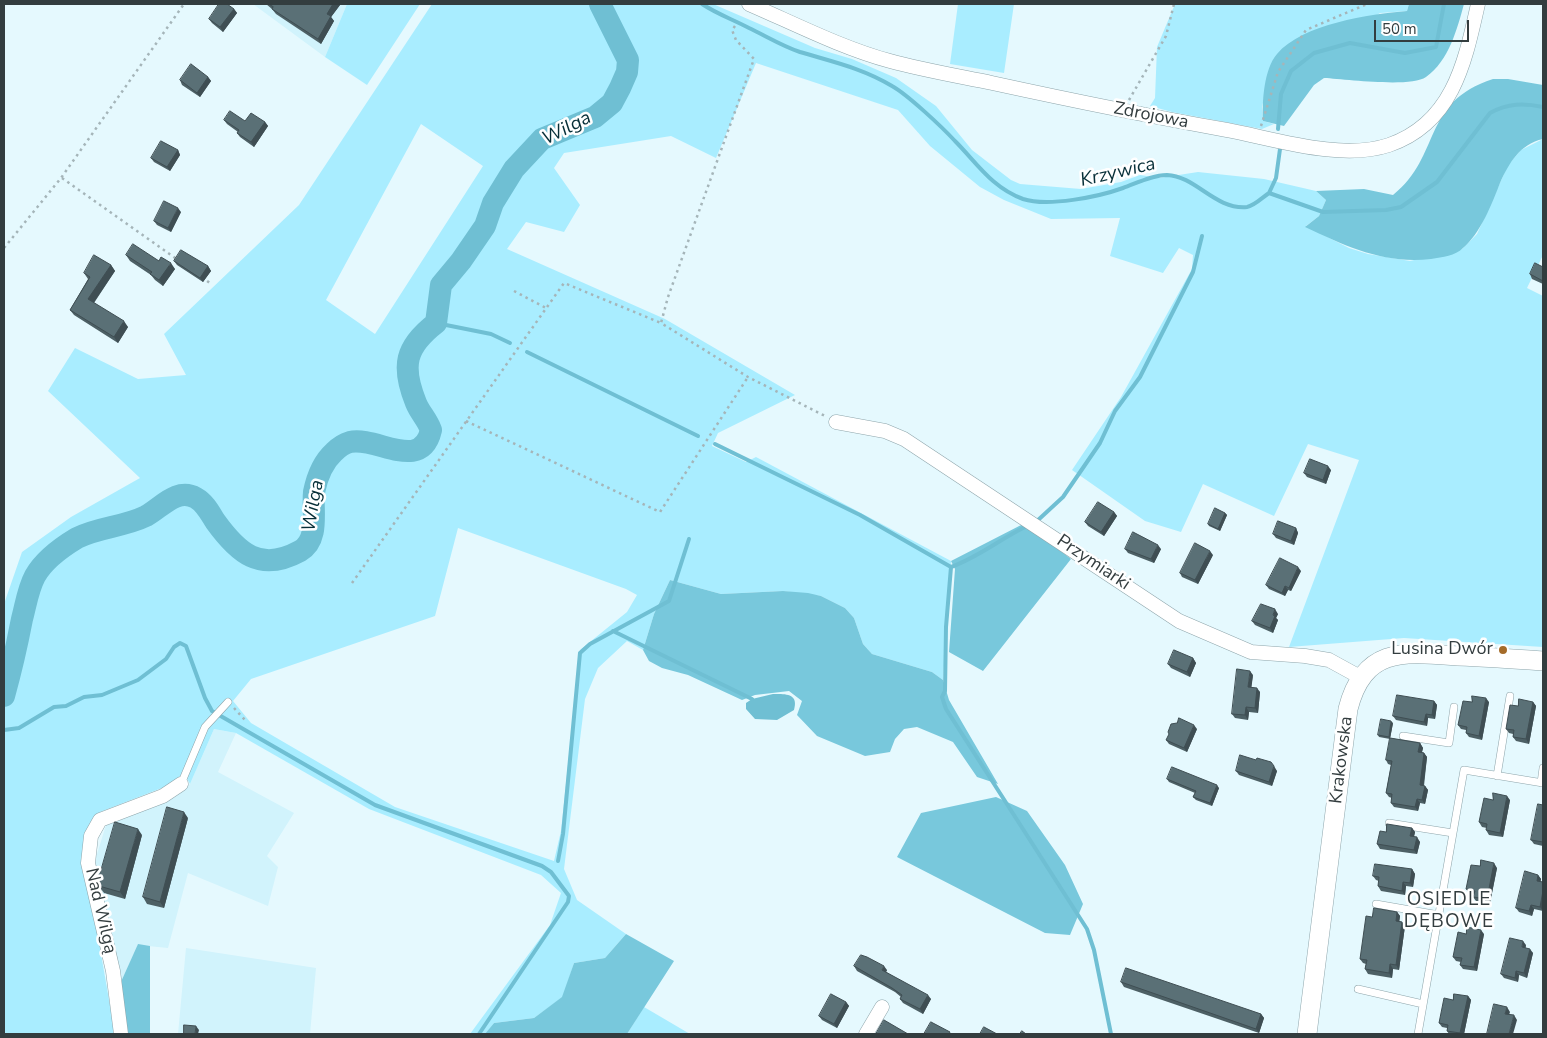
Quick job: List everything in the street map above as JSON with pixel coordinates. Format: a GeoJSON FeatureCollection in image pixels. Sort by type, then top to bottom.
{"type":"FeatureCollection","features":[{"type":"Feature","properties":{"kind":"street","name":"Zdrojowa"},"geometry":{"type":"LineString","coordinates":[[750,4],[888,60],[1122,112],[1323,149],[1358,150],[1389,145],[1418,129],[1440,110],[1458,80],[1467,54],[1478,4]]}},
{"type":"Feature","properties":{"kind":"street","name":"Przymiarki"},"geometry":{"type":"LineString","coordinates":[[836,422],[885,431],[904,439],[1179,621],[1251,652],[1305,656],[1329,660],[1360,677]]}},
{"type":"Feature","properties":{"kind":"street","name":"Krakowska"},"geometry":{"type":"LineString","coordinates":[[1307,1034],[1348,709],[1352,692],[1360,677],[1379,661],[1402,653],[1543,661]]}},
{"type":"Feature","properties":{"kind":"street","name":"Nad Wilgą"},"geometry":{"type":"LineString","coordinates":[[122,1034],[113,971],[88,863],[91,836],[100,820],[163,796],[181,784]]}},
{"type":"Feature","properties":{"kind":"street"},"geometry":{"type":"LineString","coordinates":[[866,1034],[882,1007]]}},
{"type":"Feature","properties":{"kind":"lane"},"geometry":{"type":"LineString","coordinates":[[1497,776],[1510,696]]}},
{"type":"Feature","properties":{"kind":"lane"},"geometry":{"type":"LineString","coordinates":[[181,784],[205,727],[228,702]]}},
{"type":"Feature","properties":{"kind":"lane"},"geometry":{"type":"LineString","coordinates":[[1403,736],[1449,743],[1454,707]]}},
{"type":"Feature","properties":{"kind":"lane"},"geometry":{"type":"LineString","coordinates":[[1418,1034],[1464,770],[1542,783],[1543,768]]}},
{"type":"Feature","properties":{"kind":"lane"},"geometry":{"type":"LineString","coordinates":[[1389,823],[1453,833]]}},
{"type":"Feature","properties":{"kind":"lane"},"geometry":{"type":"LineString","coordinates":[[1376,904],[1439,915]]}},
{"type":"Feature","properties":{"kind":"lane"},"geometry":{"type":"LineString","coordinates":[[1358,989],[1423,1004]]}},
{"type":"Feature","properties":{"kind":"path"},"geometry":{"type":"LineString","coordinates":[[4,248],[61,178],[184,4]]}},
{"type":"Feature","properties":{"kind":"path"},"geometry":{"type":"LineString","coordinates":[[1122,112],[1166,36],[1174,4]]}},
{"type":"Feature","properties":{"kind":"path"},"geometry":{"type":"LineString","coordinates":[[1257,136],[1278,72],[1306,30],[1367,4]]}},
{"type":"Feature","properties":{"kind":"path"},"geometry":{"type":"LineString","coordinates":[[661,323],[671,288],[754,59],[736,40],[732,30],[735,26]]}},
{"type":"Feature","properties":{"kind":"path"},"geometry":{"type":"LineString","coordinates":[[61,178],[180,261]]}},
{"type":"Feature","properties":{"kind":"path"},"geometry":{"type":"LineString","coordinates":[[196,273],[212,284]]}},
{"type":"Feature","properties":{"kind":"path"},"geometry":{"type":"LineString","coordinates":[[352,583],[564,284],[661,323],[748,377],[812,408],[836,422]]}},
{"type":"Feature","properties":{"kind":"path"},"geometry":{"type":"LineString","coordinates":[[514,291],[546,308]]}},
{"type":"Feature","properties":{"kind":"path"},"geometry":{"type":"LineString","coordinates":[[466,422],[660,512],[748,377]]}},
{"type":"Feature","properties":{"kind":"path"},"geometry":{"type":"LineString","coordinates":[[228,702],[246,720]]}},
{"type":"Feature","properties":{"kind":"shaded area"},"geometry":{"type":"Polygon","coordinates":[[[253,4],[347,4],[325,57],[253,4]]]}},
{"type":"Feature","properties":{"kind":"shaded area"},"geometry":{"type":"Polygon","coordinates":[[[347,4],[420,4],[367,85],[325,57],[347,4]]]}},
{"type":"Feature","properties":{"kind":"shaded area"},"geometry":{"type":"Polygon","coordinates":[[[432,4],[713,4],[815,48],[852,59],[896,78],[936,106],[972,150],[1011,180],[1020,184],[1081,189],[1121,182],[1140,175],[1159,178],[1198,172],[1264,179],[1316,191],[1326,200],[1319,216],[1306,226],[1349,248],[1368,254],[1410,261],[1462,249],[1477,234],[1508,165],[1521,150],[1543,139],[1543,255],[1527,288],[1543,296],[1543,647],[1404,638],[1289,647],[1359,460],[1308,444],[1274,516],[1203,484],[1181,532],[1145,521],[1072,470],[1121,397],[1192,269],[1193,255],[1179,248],[1163,273],[1110,256],[1120,218],[1051,219],[1004,200],[980,187],[930,146],[898,110],[756,63],[716,158],[671,136],[564,153],[554,168],[580,205],[564,232],[526,222],[507,249],[665,319],[795,395],[718,433],[712,446],[746,462],[756,457],[951,561],[943,680],[932,672],[872,654],[863,644],[854,618],[845,608],[821,596],[783,591],[721,594],[670,580],[654,614],[643,650],[627,641],[598,668],[585,699],[564,869],[577,900],[626,934],[605,958],[574,963],[563,997],[534,1018],[494,1023],[486,1034],[470,1034],[550,925],[561,893],[541,875],[369,809],[236,733],[214,729],[190,784],[184,773],[167,786],[100,812],[89,828],[83,851],[115,1034],[4,1034],[4,604],[22,552],[71,517],[140,478],[48,391],[75,348],[138,379],[186,375],[164,334],[299,205],[432,4]],[[421,124],[326,300],[375,334],[483,166],[421,124]],[[458,528],[435,616],[251,679],[233,701],[251,723],[395,807],[554,861],[561,831],[580,650],[627,612],[637,595],[626,589],[458,528]]]}},
{"type":"Feature","properties":{"kind":"shaded area"},"geometry":{"type":"Polygon","coordinates":[[[958,4],[1014,4],[1004,73],[950,64],[958,4]]]}},
{"type":"Feature","properties":{"kind":"shaded area"},"geometry":{"type":"Polygon","coordinates":[[[1175,4],[1409,4],[1407,11],[1380,13],[1265,93],[1262,107],[1263,121],[1274,124],[1262,129],[1150,106],[1155,98],[1157,47],[1175,4]]]}},
{"type":"Feature","properties":{"kind":"shaded area"},"geometry":{"type":"Polygon","coordinates":[[[1409,4],[1464,4],[1451,44],[1441,62],[1426,77],[1406,82],[1324,78],[1314,85],[1284,126],[1263,121],[1264,95],[1269,68],[1277,54],[1288,44],[1303,35],[1338,22],[1407,11],[1409,4]]]}},
{"type":"Feature","properties":{"kind":"shaded area"},"geometry":{"type":"Polygon","coordinates":[[[1493,79],[1508,79],[1543,85],[1543,139],[1528,145],[1516,155],[1503,176],[1480,227],[1460,251],[1448,256],[1431,259],[1397,259],[1351,247],[1305,227],[1319,216],[1326,200],[1316,191],[1364,189],[1393,195],[1408,180],[1419,164],[1434,131],[1454,101],[1470,89],[1493,79]]]}},
{"type":"Feature","properties":{"kind":"shaded area"},"geometry":{"type":"Polygon","coordinates":[[[1025,523],[1071,559],[983,671],[949,652],[955,569],[951,561],[1025,523]]]}},
{"type":"Feature","properties":{"kind":"shaded area"},"geometry":{"type":"Polygon","coordinates":[[[670,580],[721,594],[783,591],[808,593],[821,596],[845,608],[854,618],[863,644],[872,654],[932,672],[943,680],[949,700],[998,784],[977,777],[953,742],[917,727],[904,729],[895,739],[890,752],[865,756],[817,736],[797,715],[802,701],[789,691],[755,695],[742,700],[688,675],[662,668],[649,661],[643,650],[654,614],[670,580]]]}},
{"type":"Feature","properties":{"kind":"shaded area"},"geometry":{"type":"Polygon","coordinates":[[[773,694],[793,697],[795,700],[794,710],[777,720],[755,719],[746,709],[746,703],[752,699],[773,694]]]}},
{"type":"Feature","properties":{"kind":"shaded area"},"geometry":{"type":"Polygon","coordinates":[[[214,729],[236,733],[218,772],[294,813],[267,856],[278,867],[268,906],[188,873],[168,948],[138,945],[120,984],[93,867],[106,825],[175,797],[190,784],[214,729]]]}},
{"type":"Feature","properties":{"kind":"shaded area"},"geometry":{"type":"Polygon","coordinates":[[[996,797],[1027,811],[1065,865],[1083,904],[1070,935],[1045,933],[897,857],[921,813],[996,797]]]}},
{"type":"Feature","properties":{"kind":"shaded area"},"geometry":{"type":"Polygon","coordinates":[[[626,934],[674,961],[627,1034],[485,1034],[494,1023],[534,1018],[562,997],[574,963],[605,958],[626,934]]]}},
{"type":"Feature","properties":{"kind":"shaded area"},"geometry":{"type":"Polygon","coordinates":[[[138,944],[150,946],[150,1034],[126,1034],[120,984],[138,944]]]}},
{"type":"Feature","properties":{"kind":"shaded area"},"geometry":{"type":"Polygon","coordinates":[[[186,948],[316,968],[310,1034],[178,1034],[186,948]]]}},
{"type":"Feature","properties":{"kind":"shaded area"},"geometry":{"type":"Polygon","coordinates":[[[644,1007],[690,1034],[627,1034],[644,1007]]]}},
{"type":"Feature","properties":{"kind":"building"},"geometry":{"type":"Polygon","coordinates":[[[219,4],[227,4],[234,9],[220,27],[209,19],[219,4]]]}},
{"type":"Feature","properties":{"kind":"building"},"geometry":{"type":"Polygon","coordinates":[[[269,4],[333,4],[327,14],[331,16],[318,39],[272,9],[273,7],[269,4]]]}},
{"type":"Feature","properties":{"kind":"building"},"geometry":{"type":"Polygon","coordinates":[[[191,64],[208,77],[197,93],[180,80],[191,64]]]}},
{"type":"Feature","properties":{"kind":"building"},"geometry":{"type":"Polygon","coordinates":[[[230,111],[245,121],[251,113],[265,122],[251,142],[237,133],[239,130],[224,120],[230,111]]]}},
{"type":"Feature","properties":{"kind":"building"},"geometry":{"type":"Polygon","coordinates":[[[161,141],[178,150],[167,167],[151,158],[161,141]]]}},
{"type":"Feature","properties":{"kind":"building"},"geometry":{"type":"Polygon","coordinates":[[[164,201],[178,208],[168,228],[154,221],[164,201]]]}},
{"type":"Feature","properties":{"kind":"building"},"geometry":{"type":"Polygon","coordinates":[[[133,244],[159,261],[161,257],[171,263],[159,280],[150,274],[152,272],[126,255],[133,244]]]}},
{"type":"Feature","properties":{"kind":"building"},"geometry":{"type":"Polygon","coordinates":[[[181,250],[208,266],[200,278],[174,261],[181,250]]]}},
{"type":"Feature","properties":{"kind":"building"},"geometry":{"type":"Polygon","coordinates":[[[94,255],[111,265],[88,299],[124,321],[114,337],[70,310],[90,277],[84,273],[94,255]]]}},
{"type":"Feature","properties":{"kind":"building"},"geometry":{"type":"Polygon","coordinates":[[[1535,263],[1543,267],[1543,281],[1530,274],[1535,263]]]}},
{"type":"Feature","properties":{"kind":"building"},"geometry":{"type":"Polygon","coordinates":[[[1310,459],[1328,466],[1323,480],[1304,473],[1310,459]]]}},
{"type":"Feature","properties":{"kind":"building"},"geometry":{"type":"Polygon","coordinates":[[[1098,502],[1114,512],[1101,532],[1085,522],[1098,502]]]}},
{"type":"Feature","properties":{"kind":"building"},"geometry":{"type":"Polygon","coordinates":[[[1215,508],[1225,513],[1218,529],[1208,524],[1215,508]]]}},
{"type":"Feature","properties":{"kind":"building"},"geometry":{"type":"Polygon","coordinates":[[[1278,521],[1296,528],[1291,541],[1273,534],[1278,521]]]}},
{"type":"Feature","properties":{"kind":"building"},"geometry":{"type":"Polygon","coordinates":[[[1133,532],[1158,545],[1151,559],[1125,549],[1133,532]]]}},
{"type":"Feature","properties":{"kind":"building"},"geometry":{"type":"Polygon","coordinates":[[[1195,543],[1210,551],[1195,580],[1180,573],[1195,543]]]}},
{"type":"Feature","properties":{"kind":"building"},"geometry":{"type":"Polygon","coordinates":[[[1280,558],[1298,567],[1289,588],[1285,586],[1282,593],[1266,585],[1280,558]]]}},
{"type":"Feature","properties":{"kind":"building"},"geometry":{"type":"Polygon","coordinates":[[[1261,604],[1275,609],[1273,615],[1275,616],[1270,628],[1252,621],[1261,604]]]}},
{"type":"Feature","properties":{"kind":"building"},"geometry":{"type":"Polygon","coordinates":[[[1174,650],[1193,658],[1187,672],[1168,664],[1174,650]]]}},
{"type":"Feature","properties":{"kind":"building"},"geometry":{"type":"Polygon","coordinates":[[[1237,669],[1250,671],[1248,687],[1257,688],[1255,708],[1246,707],[1245,715],[1232,714],[1237,669]]]}},
{"type":"Feature","properties":{"kind":"building"},"geometry":{"type":"Polygon","coordinates":[[[1397,695],[1434,701],[1432,715],[1426,714],[1424,722],[1393,716],[1397,695]]]}},
{"type":"Feature","properties":{"kind":"building"},"geometry":{"type":"Polygon","coordinates":[[[1472,696],[1486,698],[1479,736],[1466,733],[1467,727],[1458,725],[1463,701],[1472,702],[1472,696]]]}},
{"type":"Feature","properties":{"kind":"building"},"geometry":{"type":"Polygon","coordinates":[[[1519,699],[1533,702],[1526,739],[1513,737],[1514,730],[1506,729],[1510,705],[1518,706],[1519,699]]]}},
{"type":"Feature","properties":{"kind":"building"},"geometry":{"type":"Polygon","coordinates":[[[1179,718],[1194,725],[1184,748],[1166,740],[1171,724],[1177,723],[1179,718]]]}},
{"type":"Feature","properties":{"kind":"building"},"geometry":{"type":"Polygon","coordinates":[[[1381,719],[1391,721],[1389,737],[1378,735],[1381,719]]]}},
{"type":"Feature","properties":{"kind":"building"},"geometry":{"type":"Polygon","coordinates":[[[1390,738],[1420,743],[1418,752],[1424,753],[1420,785],[1425,786],[1422,800],[1417,799],[1415,807],[1391,803],[1392,794],[1386,793],[1392,761],[1386,760],[1390,738]]]}},
{"type":"Feature","properties":{"kind":"building"},"geometry":{"type":"Polygon","coordinates":[[[1240,755],[1271,762],[1274,766],[1269,782],[1236,771],[1240,755]]]}},
{"type":"Feature","properties":{"kind":"building"},"geometry":{"type":"Polygon","coordinates":[[[1172,767],[1217,785],[1210,803],[1193,797],[1196,791],[1167,779],[1172,767]]]}},
{"type":"Feature","properties":{"kind":"building"},"geometry":{"type":"Polygon","coordinates":[[[1493,793],[1507,796],[1500,833],[1486,830],[1487,824],[1479,822],[1484,798],[1493,800],[1493,793]]]}},
{"type":"Feature","properties":{"kind":"building"},"geometry":{"type":"Polygon","coordinates":[[[1538,804],[1543,805],[1543,842],[1531,840],[1538,804]]]}},
{"type":"Feature","properties":{"kind":"building"},"geometry":{"type":"Polygon","coordinates":[[[167,807],[184,812],[160,902],[143,897],[167,807]]]}},
{"type":"Feature","properties":{"kind":"building"},"geometry":{"type":"Polygon","coordinates":[[[115,822],[138,829],[120,892],[99,886],[98,881],[115,822]]]}},
{"type":"Feature","properties":{"kind":"building"},"geometry":{"type":"Polygon","coordinates":[[[1387,824],[1412,828],[1410,836],[1417,837],[1414,850],[1377,844],[1380,831],[1386,832],[1387,824]]]}},
{"type":"Feature","properties":{"kind":"building"},"geometry":{"type":"Polygon","coordinates":[[[1481,860],[1494,863],[1487,899],[1473,897],[1475,891],[1466,889],[1471,865],[1480,866],[1481,860]]]}},
{"type":"Feature","properties":{"kind":"building"},"geometry":{"type":"Polygon","coordinates":[[[1375,864],[1412,869],[1410,883],[1403,882],[1402,891],[1378,886],[1379,877],[1373,876],[1375,864]]]}},
{"type":"Feature","properties":{"kind":"building"},"geometry":{"type":"Polygon","coordinates":[[[1525,871],[1538,875],[1537,881],[1543,882],[1540,907],[1531,905],[1529,911],[1516,908],[1525,871]]]}},
{"type":"Feature","properties":{"kind":"building"},"geometry":{"type":"Polygon","coordinates":[[[1374,908],[1397,912],[1396,921],[1402,922],[1396,965],[1390,964],[1389,973],[1365,969],[1367,960],[1360,959],[1366,916],[1372,917],[1374,908]]]}},
{"type":"Feature","properties":{"kind":"building"},"geometry":{"type":"Polygon","coordinates":[[[1467,927],[1481,930],[1474,967],[1460,965],[1462,958],[1453,957],[1458,932],[1466,934],[1467,927]]]}},
{"type":"Feature","properties":{"kind":"building"},"geometry":{"type":"Polygon","coordinates":[[[1510,938],[1523,941],[1522,947],[1530,949],[1524,973],[1516,971],[1515,978],[1501,974],[1510,938]]]}},
{"type":"Feature","properties":{"kind":"building"},"geometry":{"type":"Polygon","coordinates":[[[861,955],[884,966],[882,970],[928,995],[920,1009],[900,999],[902,995],[854,966],[861,955]]]}},
{"type":"Feature","properties":{"kind":"building"},"geometry":{"type":"Polygon","coordinates":[[[1126,968],[1261,1014],[1256,1029],[1121,982],[1126,968]]]}},
{"type":"Feature","properties":{"kind":"building"},"geometry":{"type":"Polygon","coordinates":[[[831,994],[846,1002],[834,1024],[819,1016],[831,994]]]}},
{"type":"Feature","properties":{"kind":"building"},"geometry":{"type":"Polygon","coordinates":[[[1454,994],[1468,996],[1460,1033],[1447,1031],[1448,1025],[1439,1023],[1444,998],[1453,1000],[1454,994]]]}},
{"type":"Feature","properties":{"kind":"building"},"geometry":{"type":"Polygon","coordinates":[[[1494,1004],[1507,1007],[1505,1014],[1514,1015],[1509,1034],[1487,1034],[1494,1004]]]}},
{"type":"Feature","properties":{"kind":"building"},"geometry":{"type":"Polygon","coordinates":[[[884,1020],[908,1034],[876,1034],[884,1020]]]}},
{"type":"Feature","properties":{"kind":"building"},"geometry":{"type":"Polygon","coordinates":[[[931,1022],[950,1032],[949,1034],[924,1034],[931,1022]]]}},
{"type":"Feature","properties":{"kind":"building"},"geometry":{"type":"Polygon","coordinates":[[[184,1025],[196,1026],[195,1034],[184,1034],[184,1025]]]}},
{"type":"Feature","properties":{"kind":"building"},"geometry":{"type":"Polygon","coordinates":[[[984,1027],[997,1034],[980,1034],[984,1027]]]}},
{"type":"Feature","properties":{"kind":"waterway","name":"Wilga"},"geometry":{"type":"LineString","coordinates":[[4,696],[27,597],[33,581],[48,559],[77,538],[94,531],[138,520],[176,497],[189,495],[196,498],[207,508],[215,521],[241,550],[262,560],[286,557],[300,551],[310,540],[314,524],[314,492],[317,481],[326,461],[337,449],[350,442],[361,442],[408,451],[418,449],[426,443],[431,430],[419,410],[411,390],[408,368],[412,349],[418,340],[436,323],[441,285],[461,261],[485,226],[493,203],[514,169],[542,139],[595,117],[612,103],[627,72],[628,60],[600,4]]}},
{"type":"Feature","properties":{"kind":"waterway","name":"Krzywica"},"geometry":{"type":"LineString","coordinates":[[604,12],[610,4]]}},
{"type":"Feature","properties":{"kind":"waterway","name":"Krzywica"},"geometry":{"type":"LineString","coordinates":[[702,4],[787,47],[858,70],[892,86],[907,96],[934,120],[993,181],[1023,199],[1046,202],[1073,200],[1100,195],[1161,175],[1177,177],[1187,181],[1215,198],[1236,207],[1250,206],[1269,193]]}},
{"type":"Feature","properties":{"kind":"waterway"},"geometry":{"type":"LineString","coordinates":[[1278,129],[1281,94],[1291,71],[1314,53],[1350,43],[1405,53],[1436,47],[1444,4]]}},
{"type":"Feature","properties":{"kind":"waterway","name":"Krzywica"},"geometry":{"type":"LineString","coordinates":[[1269,193],[1323,212],[1386,210],[1401,207],[1437,182],[1490,113],[1503,107],[1516,105],[1543,107]]}},
{"type":"Feature","properties":{"kind":"waterway"},"geometry":{"type":"LineString","coordinates":[[1269,193],[1276,178],[1280,149]]}},
{"type":"Feature","properties":{"kind":"waterway"},"geometry":{"type":"LineString","coordinates":[[1037,521],[1063,497],[1100,443],[1115,411],[1140,377],[1193,272],[1202,236]]}},
{"type":"Feature","properties":{"kind":"waterway"},"geometry":{"type":"LineString","coordinates":[[436,323],[491,334],[510,343]]}},
{"type":"Feature","properties":{"kind":"waterway"},"geometry":{"type":"LineString","coordinates":[[527,352],[698,436]]}},
{"type":"Feature","properties":{"kind":"waterway"},"geometry":{"type":"LineString","coordinates":[[715,444],[860,515],[951,567],[971,558],[1027,526]]}},
{"type":"Feature","properties":{"kind":"waterway"},"geometry":{"type":"LineString","coordinates":[[558,861],[563,834],[580,653],[590,644],[669,601],[689,539]]}},
{"type":"Feature","properties":{"kind":"waterway"},"geometry":{"type":"LineString","coordinates":[[951,567],[946,627],[945,691],[942,697],[946,709],[1087,929],[1094,950],[1111,1034]]}},
{"type":"Feature","properties":{"kind":"waterway"},"geometry":{"type":"LineString","coordinates":[[613,631],[752,699]]}},
{"type":"Feature","properties":{"kind":"waterway"},"geometry":{"type":"LineString","coordinates":[[4,730],[19,728],[54,707],[66,706],[84,697],[102,695],[138,680],[166,659],[174,647],[180,643],[186,646],[205,698],[212,711],[375,805],[542,866],[551,872],[569,896],[568,902],[479,1034]]}},
{"type":"Feature","properties":{"kind":"place","name":"Lusina Dwór"},"geometry":{"type":"Point","coordinates":[1503,650]}},
{"type":"Feature","properties":{"kind":"district","name":"OSIEDLE DĘBOWE"},"geometry":{"type":"Point","coordinates":[1449,911]}}]}
